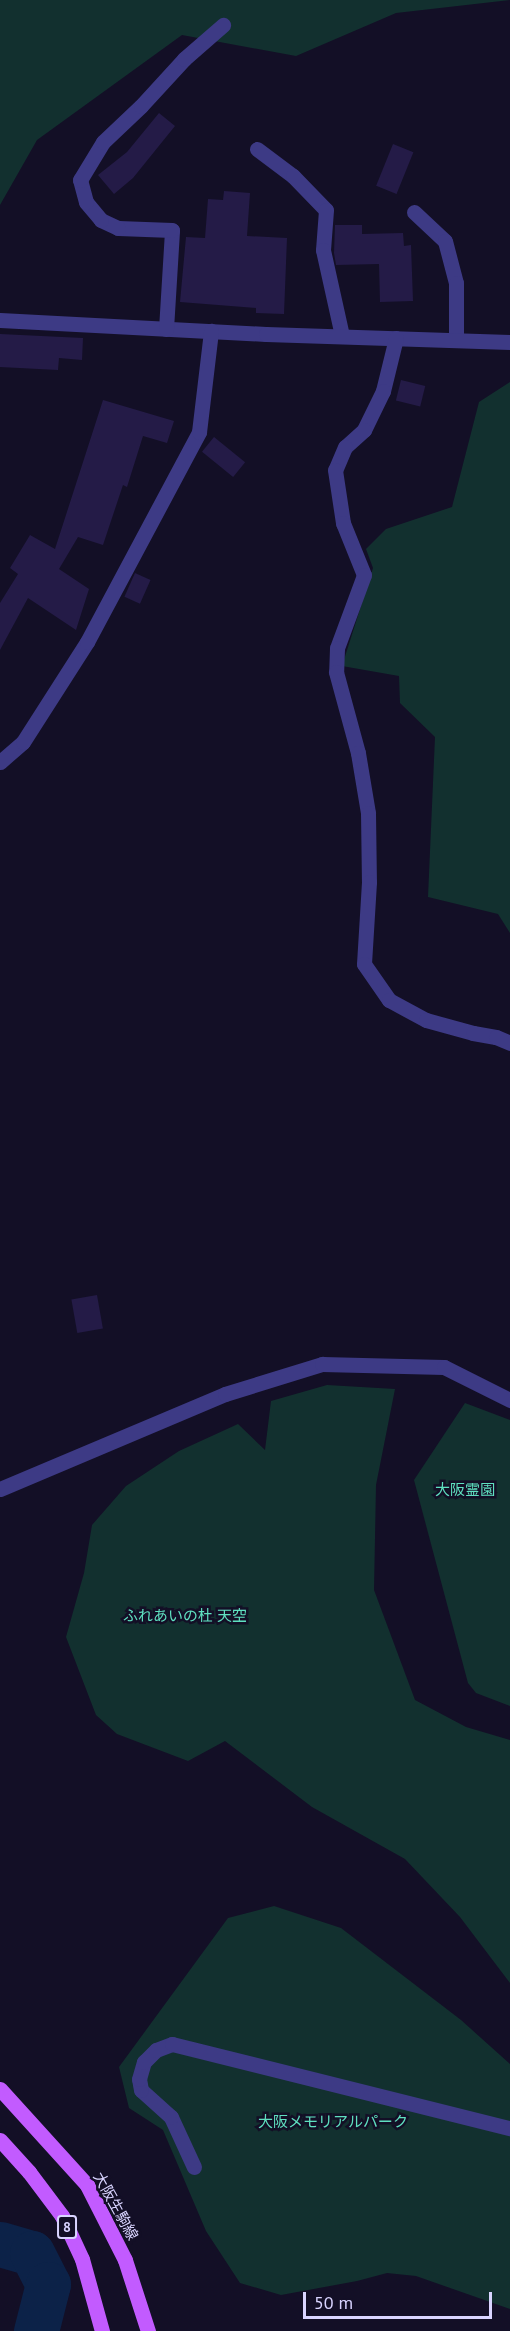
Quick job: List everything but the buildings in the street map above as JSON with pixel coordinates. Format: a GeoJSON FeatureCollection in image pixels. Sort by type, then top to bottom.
{"type":"FeatureCollection","features":[{"type":"Feature","properties":{"kind":"main road","name":"大阪生駒線"},"geometry":{"type":"LineString","coordinates":[[0,2089],[87,2186],[125,2260],[148,2331]]}},
{"type":"Feature","properties":{"kind":"main road","name":"8"},"geometry":{"type":"LineString","coordinates":[[1,2142],[62,2216],[82,2259],[102,2331]]}},
{"type":"Feature","properties":{"kind":"street"},"geometry":{"type":"LineString","coordinates":[[166,329],[172,230],[118,228],[101,220],[86,202],[80,180],[103,142],[141,106],[184,59],[223,25]]}},
{"type":"Feature","properties":{"kind":"street"},"geometry":{"type":"LineString","coordinates":[[256,149],[293,177],[326,210],[323,250],[342,336]]}},
{"type":"Feature","properties":{"kind":"street"},"geometry":{"type":"LineString","coordinates":[[414,212],[445,241],[456,283],[456,340]]}},
{"type":"Feature","properties":{"kind":"street"},"geometry":{"type":"LineString","coordinates":[[0,320],[211,331],[510,342]]}},
{"type":"Feature","properties":{"kind":"street"},"geometry":{"type":"LineString","coordinates":[[0,762],[24,742],[87,642],[199,432],[211,331]]}},
{"type":"Feature","properties":{"kind":"street"},"geometry":{"type":"LineString","coordinates":[[396,338],[383,391],[364,430],[345,447],[335,470],[343,523],[364,575],[337,648],[336,672],[358,753],[368,813],[369,882],[364,964],[389,1000],[426,1020],[473,1033],[496,1036],[510,1043]]}},
{"type":"Feature","properties":{"kind":"street"},"geometry":{"type":"LineString","coordinates":[[0,1489],[225,1394],[322,1364],[444,1367],[510,1400]]}},
{"type":"Feature","properties":{"kind":"street"},"geometry":{"type":"LineString","coordinates":[[195,2166],[171,2117],[141,2090],[139,2079],[144,2062],[156,2050],[172,2044],[510,2128]]}},
{"type":"Feature","properties":{"kind":"green space"},"geometry":{"type":"Polygon","coordinates":[[[0,0],[510,0],[396,13],[296,56],[182,35],[37,140],[0,205],[0,0]]]}},
{"type":"Feature","properties":{"kind":"green space"},"geometry":{"type":"Polygon","coordinates":[[[510,382],[510,933],[498,914],[428,897],[435,737],[400,703],[399,676],[342,666],[373,568],[366,549],[386,529],[452,507],[479,402],[510,382]]]}},
{"type":"Feature","properties":{"kind":"green space","name":"ふれあいの杜 天空"},"geometry":{"type":"Polygon","coordinates":[[[327,1385],[395,1389],[376,1485],[374,1590],[415,1700],[466,1727],[510,1740],[510,1983],[460,1917],[405,1859],[312,1807],[225,1741],[188,1761],[117,1734],[96,1715],[66,1637],[84,1573],[92,1525],[126,1486],[179,1451],[238,1424],[265,1450],[271,1401],[327,1385]]]}},
{"type":"Feature","properties":{"kind":"green space","name":"大阪霊園"},"geometry":{"type":"Polygon","coordinates":[[[465,1403],[510,1420],[510,1706],[476,1693],[468,1683],[414,1480],[465,1403]]]}},
{"type":"Feature","properties":{"kind":"green space","name":"大阪メモリアルパーク"},"geometry":{"type":"Polygon","coordinates":[[[274,1906],[341,1928],[461,2020],[510,2064],[510,2309],[416,2276],[387,2273],[281,2295],[240,2283],[206,2231],[163,2130],[129,2108],[119,2067],[228,1918],[274,1906]]]}},
{"type":"Feature","properties":{"kind":"waterway"},"geometry":{"type":"LineString","coordinates":[[0,2244],[32,2253],[48,2284],[36,2331]]}}]}
